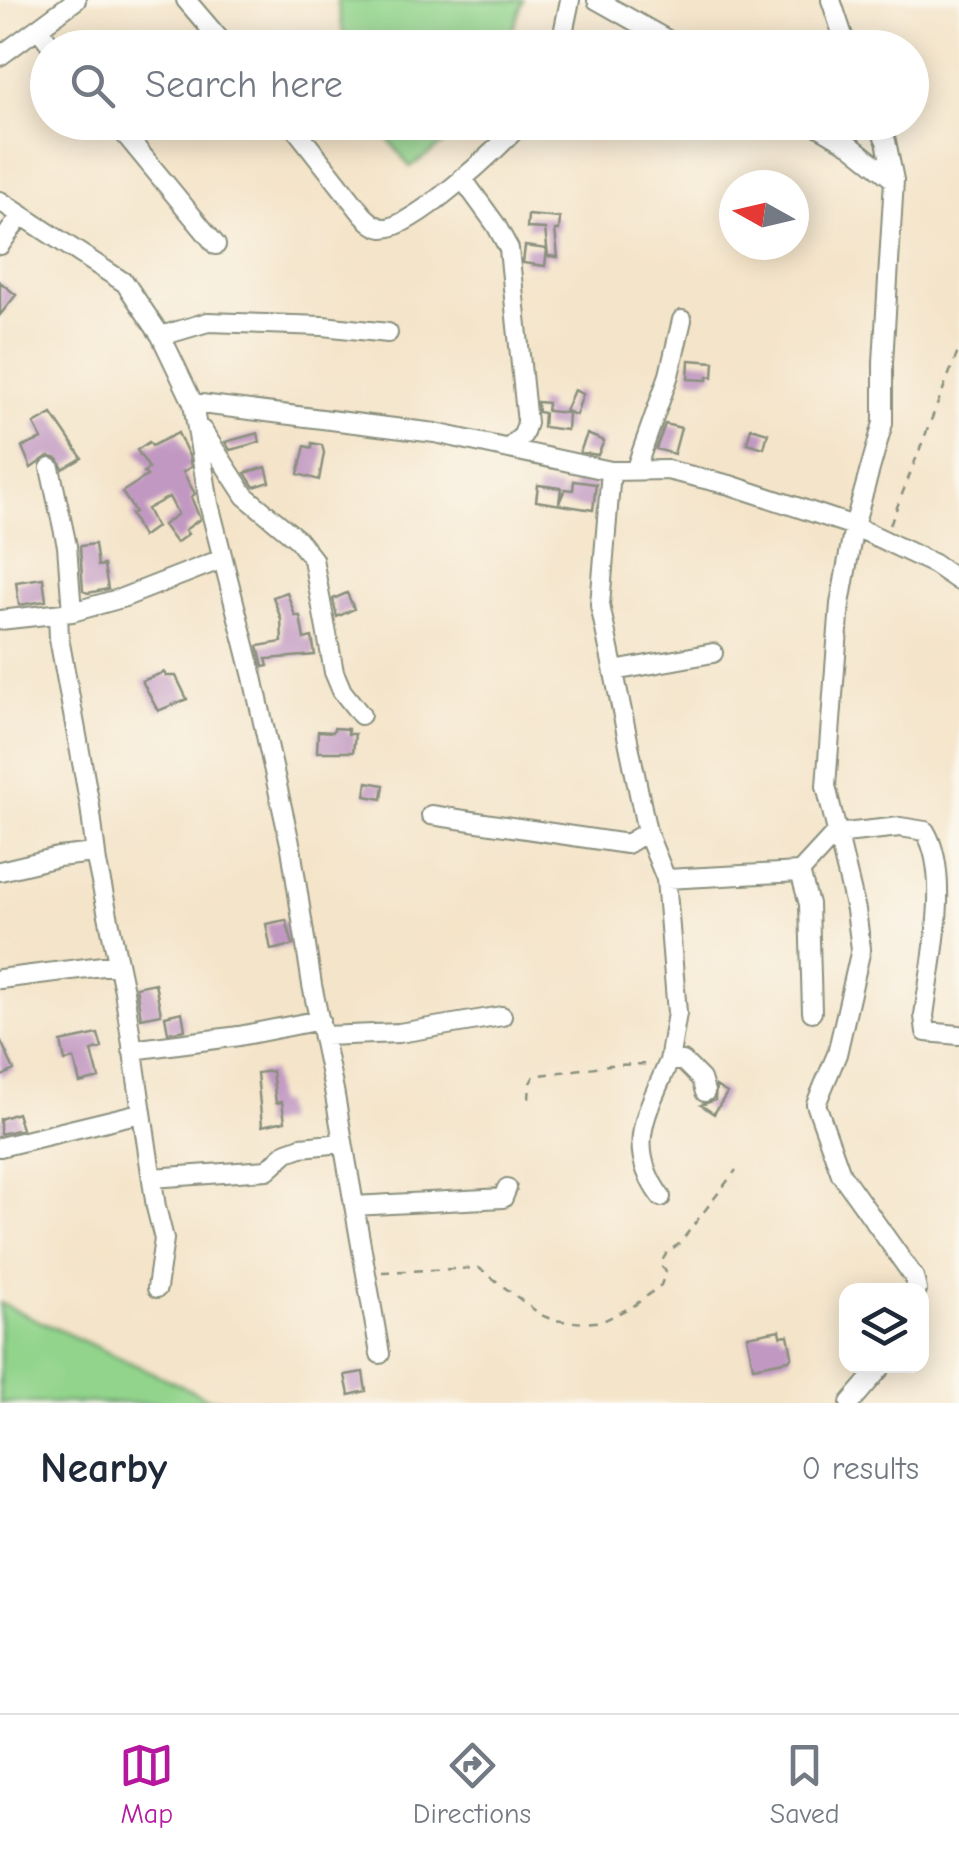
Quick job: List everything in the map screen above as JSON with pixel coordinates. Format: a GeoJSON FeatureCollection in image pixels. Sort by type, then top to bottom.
{"type":"FeatureCollection","features":[{"type":"Feature","properties":{"kind":"street"},"geometry":{"type":"LineString","coordinates":[[35,30],[76,0]]}},
{"type":"Feature","properties":{"kind":"street"},"geometry":{"type":"LineString","coordinates":[[186,0],[212,30]]}},
{"type":"Feature","properties":{"kind":"street"},"geometry":{"type":"LineString","coordinates":[[564,30],[570,0]]}},
{"type":"Feature","properties":{"kind":"street"},"geometry":{"type":"LineString","coordinates":[[597,0],[650,30]]}},
{"type":"Feature","properties":{"kind":"street"},"geometry":{"type":"LineString","coordinates":[[831,0],[841,30]]}},
{"type":"Feature","properties":{"kind":"street"},"geometry":{"type":"LineString","coordinates":[[0,56],[30,34]]}},
{"type":"Feature","properties":{"kind":"street"},"geometry":{"type":"LineString","coordinates":[[130,140],[216,245]]}},
{"type":"Feature","properties":{"kind":"street"},"geometry":{"type":"LineString","coordinates":[[304,140],[364,215],[383,228],[414,216],[503,140]]}},
{"type":"Feature","properties":{"kind":"street"},"geometry":{"type":"LineString","coordinates":[[840,140],[894,180]]}},
{"type":"Feature","properties":{"kind":"street"},"geometry":{"type":"LineString","coordinates":[[885,140],[894,180],[884,423],[854,526],[840,604],[826,786],[856,910],[860,949],[837,1054],[816,1104],[841,1174],[915,1283]]}},
{"type":"Feature","properties":{"kind":"street"},"geometry":{"type":"LineString","coordinates":[[462,178],[509,249],[527,423],[523,436],[510,447]]}},
{"type":"Feature","properties":{"kind":"street"},"geometry":{"type":"LineString","coordinates":[[0,202],[124,283],[161,336],[193,403],[209,504],[291,848],[380,1354]]}},
{"type":"Feature","properties":{"kind":"street"},"geometry":{"type":"LineString","coordinates":[[0,245],[20,216]]}},
{"type":"Feature","properties":{"kind":"street"},"geometry":{"type":"LineString","coordinates":[[636,468],[682,320]]}},
{"type":"Feature","properties":{"kind":"street"},"geometry":{"type":"LineString","coordinates":[[161,336],[208,322],[323,326],[388,333]]}},
{"type":"Feature","properties":{"kind":"street"},"geometry":{"type":"LineString","coordinates":[[193,403],[370,424],[510,447],[610,470],[667,470],[730,485],[854,526],[934,564],[959,581]]}},
{"type":"Feature","properties":{"kind":"street"},"geometry":{"type":"LineString","coordinates":[[199,426],[245,496],[298,538],[313,558],[334,672],[342,691],[361,715]]}},
{"type":"Feature","properties":{"kind":"street"},"geometry":{"type":"LineString","coordinates":[[50,468],[67,546],[65,613],[59,638],[164,1239],[157,1288]]}},
{"type":"Feature","properties":{"kind":"street"},"geometry":{"type":"LineString","coordinates":[[610,470],[600,604],[646,832],[666,878],[677,1014],[668,1062],[641,1125],[640,1152],[647,1179],[661,1197]]}},
{"type":"Feature","properties":{"kind":"street"},"geometry":{"type":"LineString","coordinates":[[0,620],[65,613],[122,598],[222,560]]}},
{"type":"Feature","properties":{"kind":"street"},"geometry":{"type":"LineString","coordinates":[[614,671],[714,653]]}},
{"type":"Feature","properties":{"kind":"street"},"geometry":{"type":"LineString","coordinates":[[431,815],[626,844],[646,832]]}},
{"type":"Feature","properties":{"kind":"street"},"geometry":{"type":"LineString","coordinates":[[666,878],[800,872],[835,834],[900,827],[926,831],[934,847],[937,885],[924,1016],[926,1032],[959,1035]]}},
{"type":"Feature","properties":{"kind":"street"},"geometry":{"type":"LineString","coordinates":[[0,871],[95,854]]}},
{"type":"Feature","properties":{"kind":"street"},"geometry":{"type":"LineString","coordinates":[[800,872],[809,904],[812,1012]]}},
{"type":"Feature","properties":{"kind":"street"},"geometry":{"type":"LineString","coordinates":[[0,979],[118,964]]}},
{"type":"Feature","properties":{"kind":"street"},"geometry":{"type":"LineString","coordinates":[[132,1050],[322,1028],[398,1033],[502,1016]]}},
{"type":"Feature","properties":{"kind":"street"},"geometry":{"type":"LineString","coordinates":[[668,1062],[683,1060],[701,1079],[705,1092]]}},
{"type":"Feature","properties":{"kind":"street"},"geometry":{"type":"LineString","coordinates":[[0,1148],[140,1113]]}},
{"type":"Feature","properties":{"kind":"street"},"geometry":{"type":"LineString","coordinates":[[152,1178],[267,1170],[287,1152],[301,1147],[343,1144]]}},
{"type":"Feature","properties":{"kind":"street"},"geometry":{"type":"LineString","coordinates":[[354,1206],[504,1198],[507,1188]]}},
{"type":"Feature","properties":{"kind":"street"},"geometry":{"type":"LineString","coordinates":[[850,1403],[876,1373]]}},
{"type":"Feature","properties":{"kind":"path"},"geometry":{"type":"LineString","coordinates":[[884,540],[959,349]]}},
{"type":"Feature","properties":{"kind":"path"},"geometry":{"type":"LineString","coordinates":[[529,1099],[534,1076],[610,1065],[668,1062]]}},
{"type":"Feature","properties":{"kind":"path"},"geometry":{"type":"LineString","coordinates":[[365,1273],[479,1268],[553,1320],[603,1321],[635,1305],[661,1285],[666,1271],[660,1265],[666,1252],[679,1244],[736,1170]]}},
{"type":"Feature","properties":{"kind":"green space"},"geometry":{"type":"Polygon","coordinates":[[[337,0],[523,0],[513,30],[343,30],[337,0]]]}},
{"type":"Feature","properties":{"kind":"green space"},"geometry":{"type":"Polygon","coordinates":[[[389,140],[449,140],[410,167],[389,140]]]}},
{"type":"Feature","properties":{"kind":"green space"},"geometry":{"type":"Polygon","coordinates":[[[0,1303],[208,1398],[240,1403],[0,1403],[0,1303]]]}},
{"type":"Feature","properties":{"kind":"building"},"geometry":{"type":"Polygon","coordinates":[[[528,215],[560,218],[559,230],[555,230],[558,257],[548,256],[545,229],[527,228],[528,215]]]}},
{"type":"Feature","properties":{"kind":"building"},"geometry":{"type":"Polygon","coordinates":[[[525,246],[547,249],[545,266],[523,263],[525,246]]]}},
{"type":"Feature","properties":{"kind":"building"},"geometry":{"type":"Polygon","coordinates":[[[0,282],[16,295],[0,315],[0,282]]]}},
{"type":"Feature","properties":{"kind":"building"},"geometry":{"type":"Polygon","coordinates":[[[689,360],[714,362],[713,377],[688,379],[689,360]]]}},
{"type":"Feature","properties":{"kind":"building"},"geometry":{"type":"Polygon","coordinates":[[[574,390],[583,394],[576,415],[565,411],[574,390]]]}},
{"type":"Feature","properties":{"kind":"building"},"geometry":{"type":"Polygon","coordinates":[[[537,402],[548,403],[547,411],[568,413],[567,430],[543,427],[544,413],[538,412],[537,402]]]}},
{"type":"Feature","properties":{"kind":"building"},"geometry":{"type":"Polygon","coordinates":[[[52,414],[82,458],[63,469],[58,459],[48,456],[31,468],[22,447],[42,439],[34,424],[52,414]]]}},
{"type":"Feature","properties":{"kind":"building"},"geometry":{"type":"Polygon","coordinates":[[[665,424],[681,428],[674,454],[656,449],[665,424]]]}},
{"type":"Feature","properties":{"kind":"building"},"geometry":{"type":"Polygon","coordinates":[[[751,428],[768,433],[764,448],[747,443],[751,428]]]}},
{"type":"Feature","properties":{"kind":"building"},"geometry":{"type":"Polygon","coordinates":[[[178,433],[189,456],[191,467],[183,472],[195,494],[191,497],[200,519],[176,543],[163,525],[178,514],[169,497],[147,509],[156,527],[142,537],[131,514],[135,512],[122,492],[147,476],[144,472],[149,468],[137,450],[178,433]]]}},
{"type":"Feature","properties":{"kind":"building"},"geometry":{"type":"Polygon","coordinates":[[[258,433],[260,442],[230,450],[225,442],[258,433]]]}},
{"type":"Feature","properties":{"kind":"building"},"geometry":{"type":"Polygon","coordinates":[[[587,434],[604,441],[598,455],[580,452],[587,434]]]}},
{"type":"Feature","properties":{"kind":"building"},"geometry":{"type":"Polygon","coordinates":[[[312,443],[322,445],[324,453],[319,480],[298,474],[305,446],[312,448],[312,443]]]}},
{"type":"Feature","properties":{"kind":"building"},"geometry":{"type":"Polygon","coordinates":[[[266,467],[270,482],[254,487],[245,473],[266,467]]]}},
{"type":"Feature","properties":{"kind":"building"},"geometry":{"type":"Polygon","coordinates":[[[574,481],[596,484],[593,510],[536,501],[538,485],[561,488],[559,503],[565,489],[573,490],[574,481]]]}},
{"type":"Feature","properties":{"kind":"building"},"geometry":{"type":"Polygon","coordinates":[[[95,544],[98,566],[104,565],[108,589],[88,593],[83,591],[80,546],[95,544]]]}},
{"type":"Feature","properties":{"kind":"building"},"geometry":{"type":"Polygon","coordinates":[[[43,578],[46,601],[19,605],[16,582],[43,578]]]}},
{"type":"Feature","properties":{"kind":"building"},"geometry":{"type":"Polygon","coordinates":[[[287,592],[295,616],[300,616],[304,639],[312,637],[315,655],[266,659],[268,666],[263,667],[258,646],[282,642],[281,619],[273,597],[287,592]]]}},
{"type":"Feature","properties":{"kind":"building"},"geometry":{"type":"Polygon","coordinates":[[[347,593],[354,609],[337,617],[333,599],[347,593]]]}},
{"type":"Feature","properties":{"kind":"building"},"geometry":{"type":"Polygon","coordinates":[[[164,672],[166,676],[176,676],[187,699],[158,711],[142,681],[164,672]]]}},
{"type":"Feature","properties":{"kind":"building"},"geometry":{"type":"Polygon","coordinates":[[[334,728],[355,734],[353,752],[317,752],[318,731],[333,732],[334,728]]]}},
{"type":"Feature","properties":{"kind":"building"},"geometry":{"type":"Polygon","coordinates":[[[367,782],[384,785],[382,799],[365,796],[367,782]]]}},
{"type":"Feature","properties":{"kind":"building"},"geometry":{"type":"Polygon","coordinates":[[[286,920],[293,945],[271,950],[266,924],[286,920]]]}},
{"type":"Feature","properties":{"kind":"building"},"geometry":{"type":"Polygon","coordinates":[[[155,983],[161,1014],[141,1018],[136,987],[155,983]]]}},
{"type":"Feature","properties":{"kind":"building"},"geometry":{"type":"Polygon","coordinates":[[[182,1012],[185,1030],[168,1033],[165,1016],[182,1012]]]}},
{"type":"Feature","properties":{"kind":"building"},"geometry":{"type":"Polygon","coordinates":[[[98,1034],[102,1048],[92,1051],[99,1078],[80,1083],[74,1059],[65,1061],[61,1042],[98,1034]]]}},
{"type":"Feature","properties":{"kind":"building"},"geometry":{"type":"Polygon","coordinates":[[[0,1039],[14,1070],[0,1077],[0,1039]]]}},
{"type":"Feature","properties":{"kind":"building"},"geometry":{"type":"Polygon","coordinates":[[[272,1071],[276,1103],[282,1102],[285,1121],[262,1126],[257,1073],[272,1071]]]}},
{"type":"Feature","properties":{"kind":"building"},"geometry":{"type":"Polygon","coordinates":[[[716,1086],[727,1093],[714,1114],[701,1105],[715,1100],[716,1086]]]}},
{"type":"Feature","properties":{"kind":"building"},"geometry":{"type":"Polygon","coordinates":[[[17,1113],[22,1129],[0,1134],[0,1119],[17,1113]]]}},
{"type":"Feature","properties":{"kind":"building"},"geometry":{"type":"Polygon","coordinates":[[[780,1330],[781,1336],[788,1335],[792,1356],[789,1360],[753,1367],[747,1336],[780,1330]]]}},
{"type":"Feature","properties":{"kind":"building"},"geometry":{"type":"Polygon","coordinates":[[[363,1372],[366,1391],[349,1395],[345,1375],[363,1372]]]}}]}
